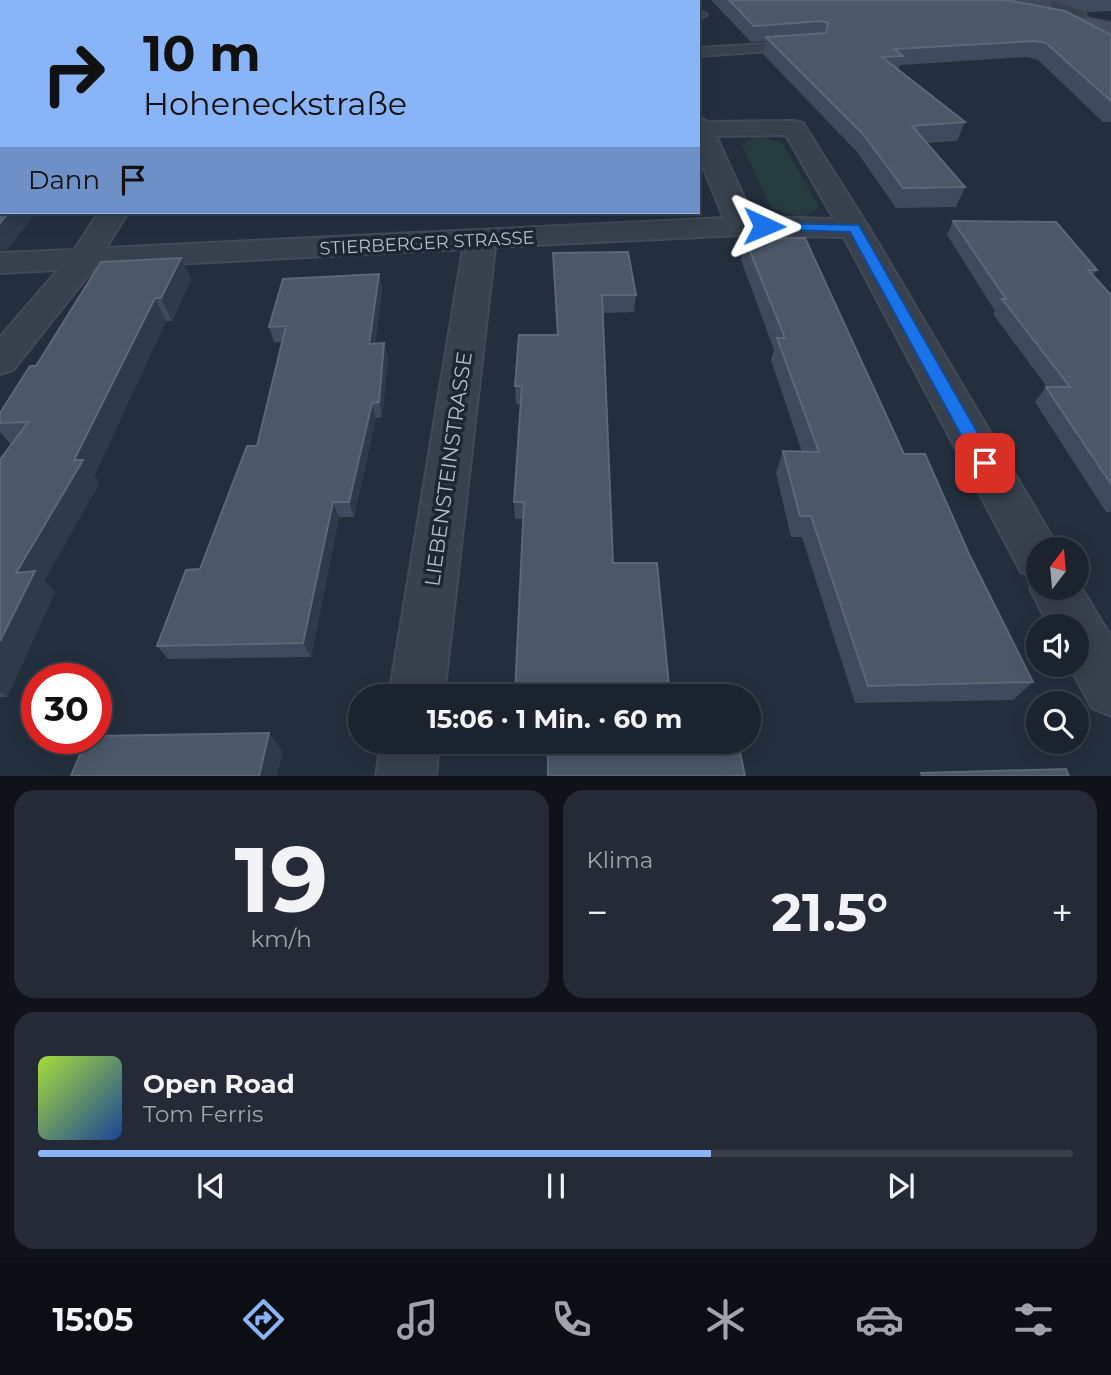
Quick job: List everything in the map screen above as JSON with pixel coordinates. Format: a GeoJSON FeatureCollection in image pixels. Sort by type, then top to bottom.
{"type":"FeatureCollection","features":[{"type":"Feature","properties":{"kind":"main road"},"geometry":{"type":"LineString","coordinates":[[962,0],[1111,29]]}},
{"type":"Feature","properties":{"kind":"street"},"geometry":{"type":"LineString","coordinates":[[700,127],[794,128],[854,228],[1027,537]]}},
{"type":"Feature","properties":{"kind":"street"},"geometry":{"type":"LineString","coordinates":[[700,129],[742,226]]}},
{"type":"Feature","properties":{"kind":"street"},"geometry":{"type":"LineString","coordinates":[[0,361],[85,258],[112,214]]}},
{"type":"Feature","properties":{"kind":"street","name":"STIERBERGER STRASSE"},"geometry":{"type":"LineString","coordinates":[[0,263],[742,226],[854,228]]}},
{"type":"Feature","properties":{"kind":"street","name":"LIEBENSTEINSTRASSE"},"geometry":{"type":"LineString","coordinates":[[418,684],[480,241]]}},
{"type":"Feature","properties":{"kind":"street"},"geometry":{"type":"LineString","coordinates":[[1062,600],[1111,689]]}},
{"type":"Feature","properties":{"kind":"street"},"geometry":{"type":"LineString","coordinates":[[405,776],[408,754]]}},
{"type":"Feature","properties":{"kind":"lane"},"geometry":{"type":"LineString","coordinates":[[1009,9],[1034,0]]}},
{"type":"Feature","properties":{"kind":"lane"},"geometry":{"type":"LineString","coordinates":[[1041,0],[1081,14],[1081,23]]}},
{"type":"Feature","properties":{"kind":"lane"},"geometry":{"type":"LineString","coordinates":[[700,52],[805,45]]}},
{"type":"Feature","properties":{"kind":"green space"},"geometry":{"type":"Polygon","coordinates":[[[758,135],[783,144],[819,207],[802,218],[771,208],[742,145],[758,135]]]}},
{"type":"Feature","properties":{"kind":"building"},"geometry":{"type":"Polygon","coordinates":[[[729,0],[1007,0],[1065,11],[1111,35],[1111,101],[1046,43],[1035,41],[894,49],[903,56],[882,57],[965,122],[912,126],[965,187],[903,188],[863,134],[766,37],[826,33],[828,23],[822,21],[754,26],[729,0]]]}},
{"type":"Feature","properties":{"kind":"building"},"geometry":{"type":"Polygon","coordinates":[[[0,214],[7,214],[0,223],[0,214]]]}},
{"type":"Feature","properties":{"kind":"building"},"geometry":{"type":"Polygon","coordinates":[[[953,221],[1056,222],[1097,270],[1088,270],[1111,295],[1111,484],[1046,387],[1070,387],[1002,299],[1006,299],[953,221]]]}},
{"type":"Feature","properties":{"kind":"building"},"geometry":{"type":"Polygon","coordinates":[[[805,238],[904,454],[925,454],[969,554],[1026,668],[1026,677],[1030,677],[1033,682],[868,686],[811,516],[800,516],[783,451],[819,452],[777,338],[785,338],[745,239],[805,238]]]}},
{"type":"Feature","properties":{"kind":"building"},"geometry":{"type":"Polygon","coordinates":[[[628,252],[636,295],[602,295],[613,563],[657,563],[669,684],[515,684],[524,502],[514,502],[522,386],[515,386],[519,335],[558,335],[553,253],[628,252]]]}},
{"type":"Feature","properties":{"kind":"building"},"geometry":{"type":"Polygon","coordinates":[[[181,258],[161,298],[155,298],[74,460],[83,460],[16,573],[35,571],[0,641],[0,460],[28,422],[0,423],[0,413],[30,366],[36,366],[101,262],[181,258]]]}},
{"type":"Feature","properties":{"kind":"building"},"geometry":{"type":"Polygon","coordinates":[[[379,274],[369,344],[384,343],[379,402],[372,403],[349,502],[333,502],[303,643],[157,646],[186,570],[200,569],[247,446],[257,446],[286,326],[269,327],[283,279],[379,274]]]}},
{"type":"Feature","properties":{"kind":"building"},"geometry":{"type":"Polygon","coordinates":[[[269,733],[259,776],[71,776],[80,754],[112,754],[112,736],[269,733]]]}},
{"type":"Feature","properties":{"kind":"building"},"geometry":{"type":"Polygon","coordinates":[[[548,754],[740,754],[745,776],[548,776],[548,754]]]}},
{"type":"Feature","properties":{"kind":"building"},"geometry":{"type":"Polygon","coordinates":[[[1066,769],[1069,776],[922,776],[921,773],[1066,769]]]}},
{"type":"Feature","properties":{"kind":"route"},"geometry":{"type":"LineString","coordinates":[[764,226],[854,228],[985,463]]}}]}
